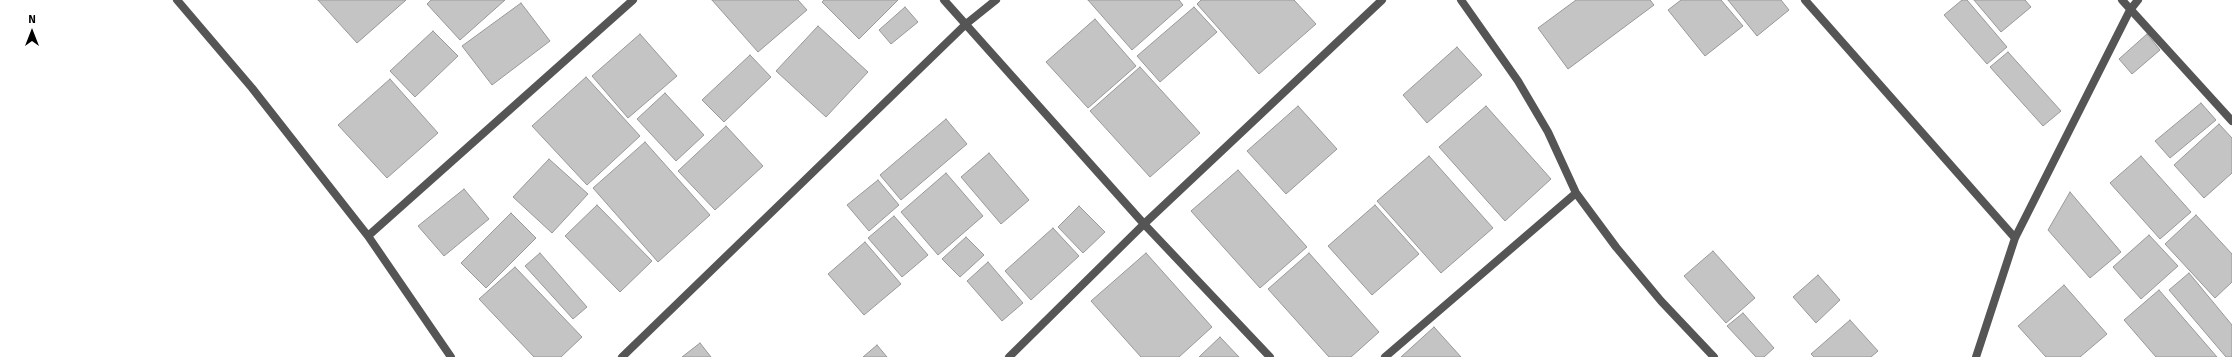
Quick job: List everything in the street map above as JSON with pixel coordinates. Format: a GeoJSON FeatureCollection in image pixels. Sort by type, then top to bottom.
{"type":"FeatureCollection","features":[{"type":"Feature","properties":{"kind":"street"},"geometry":{"type":"LineString","coordinates":[[177,0],[252,88],[368,236],[451,357]]}},
{"type":"Feature","properties":{"kind":"street"},"geometry":{"type":"LineString","coordinates":[[368,236],[633,0]]}},
{"type":"Feature","properties":{"kind":"street"},"geometry":{"type":"LineString","coordinates":[[944,0],[1144,224],[1270,357]]}},
{"type":"Feature","properties":{"kind":"street"},"geometry":{"type":"LineString","coordinates":[[622,357],[966,24],[996,0]]}},
{"type":"Feature","properties":{"kind":"street"},"geometry":{"type":"LineString","coordinates":[[1009,357],[1144,224],[1382,0]]}},
{"type":"Feature","properties":{"kind":"street"},"geometry":{"type":"LineString","coordinates":[[1461,0],[1518,80],[1548,132],[1576,193],[1616,247],[1661,302],[1714,357]]}},
{"type":"Feature","properties":{"kind":"street"},"geometry":{"type":"LineString","coordinates":[[1805,0],[2015,238]]}},
{"type":"Feature","properties":{"kind":"street"},"geometry":{"type":"LineString","coordinates":[[2122,0],[2232,121]]}},
{"type":"Feature","properties":{"kind":"street"},"geometry":{"type":"LineString","coordinates":[[1976,357],[2015,238],[2130,10],[2138,0]]}},
{"type":"Feature","properties":{"kind":"street"},"geometry":{"type":"LineString","coordinates":[[1385,357],[1576,193]]}},
{"type":"Feature","properties":{"kind":"building"},"geometry":{"type":"Polygon","coordinates":[[[318,0],[406,0],[357,43],[318,0]]]}},
{"type":"Feature","properties":{"kind":"building"},"geometry":{"type":"Polygon","coordinates":[[[431,0],[505,0],[460,40],[427,4],[431,0]]]}},
{"type":"Feature","properties":{"kind":"building"},"geometry":{"type":"Polygon","coordinates":[[[712,0],[798,0],[807,10],[758,52],[712,0]]]}},
{"type":"Feature","properties":{"kind":"building"},"geometry":{"type":"Polygon","coordinates":[[[824,0],[898,0],[859,39],[822,2],[824,0]]]}},
{"type":"Feature","properties":{"kind":"building"},"geometry":{"type":"Polygon","coordinates":[[[1088,0],[1179,0],[1183,5],[1132,50],[1088,0]]]}},
{"type":"Feature","properties":{"kind":"building"},"geometry":{"type":"Polygon","coordinates":[[[1201,0],[1294,0],[1316,24],[1259,74],[1197,4],[1201,0]]]}},
{"type":"Feature","properties":{"kind":"building"},"geometry":{"type":"Polygon","coordinates":[[[1576,0],[1650,0],[1654,5],[1568,69],[1538,28],[1576,0]]]}},
{"type":"Feature","properties":{"kind":"building"},"geometry":{"type":"Polygon","coordinates":[[[1681,0],[1721,0],[1743,26],[1705,56],[1668,10],[1681,0]]]}},
{"type":"Feature","properties":{"kind":"building"},"geometry":{"type":"Polygon","coordinates":[[[1728,0],[1781,0],[1789,10],[1757,36],[1728,0]]]}},
{"type":"Feature","properties":{"kind":"building"},"geometry":{"type":"Polygon","coordinates":[[[1962,0],[1967,0],[2007,47],[1987,64],[1944,15],[1962,0]]]}},
{"type":"Feature","properties":{"kind":"building"},"geometry":{"type":"Polygon","coordinates":[[[1974,0],[2025,0],[2031,7],[2001,32],[1974,0]]]}},
{"type":"Feature","properties":{"kind":"building"},"geometry":{"type":"Polygon","coordinates":[[[521,3],[550,41],[492,85],[462,46],[521,3]]]}},
{"type":"Feature","properties":{"kind":"building"},"geometry":{"type":"Polygon","coordinates":[[[905,7],[918,22],[891,44],[879,30],[905,7]]]}},
{"type":"Feature","properties":{"kind":"building"},"geometry":{"type":"Polygon","coordinates":[[[1194,7],[1217,32],[1160,82],[1137,56],[1194,7]]]}},
{"type":"Feature","properties":{"kind":"building"},"geometry":{"type":"Polygon","coordinates":[[[1095,19],[1136,66],[1088,108],[1046,62],[1095,19]]]}},
{"type":"Feature","properties":{"kind":"building"},"geometry":{"type":"Polygon","coordinates":[[[818,26],[868,72],[826,117],[776,71],[818,26]]]}},
{"type":"Feature","properties":{"kind":"building"},"geometry":{"type":"Polygon","coordinates":[[[433,31],[458,56],[415,97],[390,71],[433,31]]]}},
{"type":"Feature","properties":{"kind":"building"},"geometry":{"type":"Polygon","coordinates":[[[640,34],[677,76],[628,118],[592,76],[640,34]]]}},
{"type":"Feature","properties":{"kind":"building"},"geometry":{"type":"Polygon","coordinates":[[[2147,34],[2160,50],[2132,74],[2119,59],[2147,34]]]}},
{"type":"Feature","properties":{"kind":"building"},"geometry":{"type":"Polygon","coordinates":[[[1457,47],[1482,75],[1427,123],[1403,95],[1457,47]]]}},
{"type":"Feature","properties":{"kind":"building"},"geometry":{"type":"Polygon","coordinates":[[[2008,52],[2061,111],[2043,126],[1990,67],[2008,52]]]}},
{"type":"Feature","properties":{"kind":"building"},"geometry":{"type":"Polygon","coordinates":[[[750,55],[771,77],[724,122],[702,100],[750,55]]]}},
{"type":"Feature","properties":{"kind":"building"},"geometry":{"type":"Polygon","coordinates":[[[1140,67],[1200,133],[1150,177],[1090,111],[1140,67]]]}},
{"type":"Feature","properties":{"kind":"building"},"geometry":{"type":"Polygon","coordinates":[[[586,77],[640,136],[587,185],[532,126],[586,77]]]}},
{"type":"Feature","properties":{"kind":"building"},"geometry":{"type":"Polygon","coordinates":[[[390,79],[438,133],[387,178],[338,125],[390,79]]]}},
{"type":"Feature","properties":{"kind":"building"},"geometry":{"type":"Polygon","coordinates":[[[665,93],[704,135],[676,161],[637,119],[665,93]]]}},
{"type":"Feature","properties":{"kind":"building"},"geometry":{"type":"Polygon","coordinates":[[[2201,103],[2216,120],[2170,158],[2155,141],[2201,103]]]}},
{"type":"Feature","properties":{"kind":"building"},"geometry":{"type":"Polygon","coordinates":[[[1298,106],[1337,149],[1286,194],[1247,151],[1298,106]]]}},
{"type":"Feature","properties":{"kind":"building"},"geometry":{"type":"Polygon","coordinates":[[[1486,106],[1551,179],[1505,221],[1439,147],[1486,106]]]}},
{"type":"Feature","properties":{"kind":"building"},"geometry":{"type":"Polygon","coordinates":[[[946,119],[967,144],[901,200],[880,175],[946,119]]]}},
{"type":"Feature","properties":{"kind":"building"},"geometry":{"type":"Polygon","coordinates":[[[2219,124],[2232,138],[2232,173],[2204,198],[2174,165],[2219,124]]]}},
{"type":"Feature","properties":{"kind":"building"},"geometry":{"type":"Polygon","coordinates":[[[726,126],[763,166],[715,210],[678,171],[726,126]]]}},
{"type":"Feature","properties":{"kind":"building"},"geometry":{"type":"Polygon","coordinates":[[[645,142],[710,215],[658,262],[593,188],[645,142]]]}},
{"type":"Feature","properties":{"kind":"building"},"geometry":{"type":"Polygon","coordinates":[[[989,153],[1029,200],[1001,224],[961,177],[989,153]]]}},
{"type":"Feature","properties":{"kind":"building"},"geometry":{"type":"Polygon","coordinates":[[[1429,156],[1493,228],[1441,273],[1377,201],[1429,156]]]}},
{"type":"Feature","properties":{"kind":"building"},"geometry":{"type":"Polygon","coordinates":[[[2141,156],[2191,212],[2160,239],[2110,183],[2141,156]]]}},
{"type":"Feature","properties":{"kind":"building"},"geometry":{"type":"Polygon","coordinates":[[[549,159],[588,194],[552,233],[513,197],[549,159]]]}},
{"type":"Feature","properties":{"kind":"building"},"geometry":{"type":"Polygon","coordinates":[[[1238,170],[1307,247],[1260,288],[1191,211],[1238,170]]]}},
{"type":"Feature","properties":{"kind":"building"},"geometry":{"type":"Polygon","coordinates":[[[946,173],[983,216],[938,255],[901,212],[946,173]]]}},
{"type":"Feature","properties":{"kind":"building"},"geometry":{"type":"Polygon","coordinates":[[[878,180],[899,205],[869,231],[847,205],[878,180]]]}},
{"type":"Feature","properties":{"kind":"building"},"geometry":{"type":"Polygon","coordinates":[[[464,189],[489,219],[444,256],[418,226],[464,189]]]}},
{"type":"Feature","properties":{"kind":"building"},"geometry":{"type":"Polygon","coordinates":[[[2070,192],[2121,252],[2090,278],[2048,230],[2070,192]]]}},
{"type":"Feature","properties":{"kind":"building"},"geometry":{"type":"Polygon","coordinates":[[[597,205],[652,261],[620,292],[565,236],[597,205]]]}},
{"type":"Feature","properties":{"kind":"building"},"geometry":{"type":"Polygon","coordinates":[[[1375,205],[1419,254],[1372,295],[1328,246],[1375,205]]]}},
{"type":"Feature","properties":{"kind":"building"},"geometry":{"type":"Polygon","coordinates":[[[1079,206],[1105,232],[1083,253],[1058,227],[1079,206]]]}},
{"type":"Feature","properties":{"kind":"building"},"geometry":{"type":"Polygon","coordinates":[[[511,213],[536,238],[486,288],[461,263],[511,213]]]}},
{"type":"Feature","properties":{"kind":"building"},"geometry":{"type":"Polygon","coordinates":[[[2196,215],[2232,254],[2232,282],[2215,298],[2165,244],[2196,215]]]}},
{"type":"Feature","properties":{"kind":"building"},"geometry":{"type":"Polygon","coordinates":[[[894,216],[928,255],[902,277],[868,238],[894,216]]]}},
{"type":"Feature","properties":{"kind":"building"},"geometry":{"type":"Polygon","coordinates":[[[1053,228],[1079,256],[1031,300],[1005,271],[1053,228]]]}},
{"type":"Feature","properties":{"kind":"building"},"geometry":{"type":"Polygon","coordinates":[[[2149,235],[2178,266],[2141,299],[2113,267],[2149,235]]]}},
{"type":"Feature","properties":{"kind":"building"},"geometry":{"type":"Polygon","coordinates":[[[966,237],[984,255],[960,277],[942,259],[966,237]]]}},
{"type":"Feature","properties":{"kind":"building"},"geometry":{"type":"Polygon","coordinates":[[[865,242],[901,284],[864,315],[828,274],[865,242]]]}},
{"type":"Feature","properties":{"kind":"building"},"geometry":{"type":"Polygon","coordinates":[[[1713,251],[1755,298],[1726,323],[1684,276],[1713,251]]]}},
{"type":"Feature","properties":{"kind":"building"},"geometry":{"type":"Polygon","coordinates":[[[540,253],[587,307],[573,319],[525,266],[540,253]]]}},
{"type":"Feature","properties":{"kind":"building"},"geometry":{"type":"Polygon","coordinates":[[[1146,253],[1212,327],[1179,357],[1141,357],[1091,301],[1146,253]]]}},
{"type":"Feature","properties":{"kind":"building"},"geometry":{"type":"Polygon","coordinates":[[[1309,253],[1379,332],[1351,357],[1329,357],[1268,289],[1309,253]]]}},
{"type":"Feature","properties":{"kind":"building"},"geometry":{"type":"Polygon","coordinates":[[[988,262],[1023,303],[1002,321],[967,281],[988,262]]]}},
{"type":"Feature","properties":{"kind":"building"},"geometry":{"type":"Polygon","coordinates":[[[515,267],[582,337],[561,357],[534,357],[479,299],[515,267]]]}},
{"type":"Feature","properties":{"kind":"building"},"geometry":{"type":"Polygon","coordinates":[[[2189,273],[2232,325],[2232,357],[2226,357],[2169,290],[2189,273]]]}},
{"type":"Feature","properties":{"kind":"building"},"geometry":{"type":"Polygon","coordinates":[[[1818,275],[1840,300],[1816,323],[1793,297],[1818,275]]]}},
{"type":"Feature","properties":{"kind":"building"},"geometry":{"type":"Polygon","coordinates":[[[2064,285],[2107,334],[2080,357],[2046,357],[2018,326],[2064,285]]]}},
{"type":"Feature","properties":{"kind":"building"},"geometry":{"type":"Polygon","coordinates":[[[2159,290],[2217,357],[2156,357],[2124,320],[2159,290]]]}},
{"type":"Feature","properties":{"kind":"building"},"geometry":{"type":"Polygon","coordinates":[[[1743,313],[1774,348],[1764,357],[1756,357],[1727,326],[1743,313]]]}},
{"type":"Feature","properties":{"kind":"building"},"geometry":{"type":"Polygon","coordinates":[[[1850,320],[1878,351],[1871,357],[1814,357],[1811,354],[1850,320]]]}},
{"type":"Feature","properties":{"kind":"building"},"geometry":{"type":"Polygon","coordinates":[[[1434,327],[1461,357],[1401,357],[1434,327]]]}},
{"type":"Feature","properties":{"kind":"building"},"geometry":{"type":"Polygon","coordinates":[[[1220,337],[1239,357],[1199,357],[1220,337]]]}},
{"type":"Feature","properties":{"kind":"building"},"geometry":{"type":"Polygon","coordinates":[[[700,343],[711,357],[682,357],[700,343]]]}},
{"type":"Feature","properties":{"kind":"building"},"geometry":{"type":"Polygon","coordinates":[[[877,345],[887,357],[863,357],[877,345]]]}}]}
